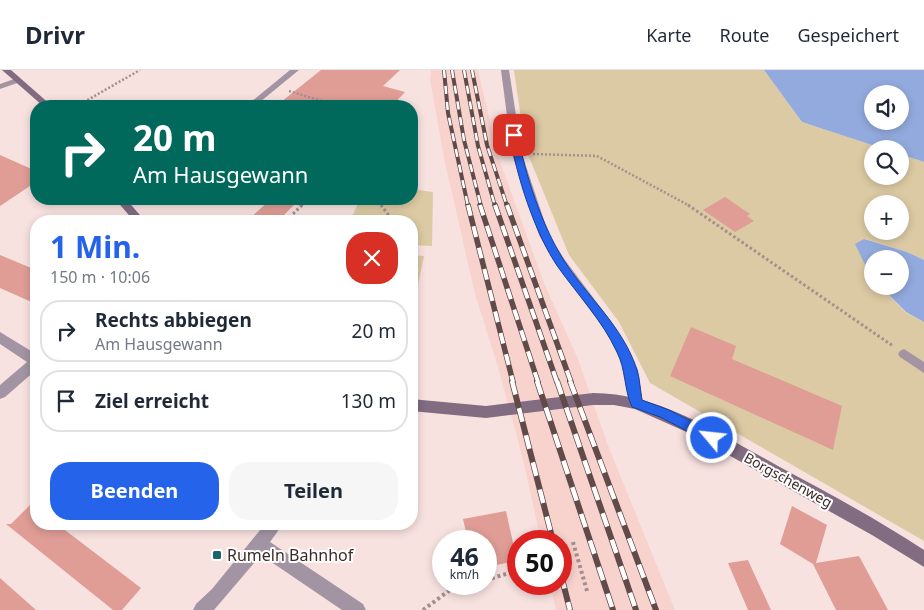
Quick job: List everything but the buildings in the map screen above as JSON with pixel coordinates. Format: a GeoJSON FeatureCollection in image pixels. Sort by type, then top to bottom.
{"type":"FeatureCollection","features":[{"type":"Feature","properties":{"kind":"main road"},"geometry":{"type":"LineString","coordinates":[[6,70],[41,100]]}},
{"type":"Feature","properties":{"kind":"main road"},"geometry":{"type":"LineString","coordinates":[[125,205],[135,215]]}},
{"type":"Feature","properties":{"kind":"main road","name":"Borgschenweg"},"geometry":{"type":"LineString","coordinates":[[418,406],[486,412],[593,399],[614,399],[636,403],[696,429],[878,529],[924,559]]}},
{"type":"Feature","properties":{"kind":"street"},"geometry":{"type":"LineString","coordinates":[[258,100],[295,70]]}},
{"type":"Feature","properties":{"kind":"street"},"geometry":{"type":"LineString","coordinates":[[505,70],[517,154],[544,234],[561,263],[609,327],[618,343],[631,370],[636,403]]}},
{"type":"Feature","properties":{"kind":"street"},"geometry":{"type":"LineString","coordinates":[[0,87],[17,80]]}},
{"type":"Feature","properties":{"kind":"street"},"geometry":{"type":"LineString","coordinates":[[0,337],[30,358]]}},
{"type":"Feature","properties":{"kind":"street"},"geometry":{"type":"LineString","coordinates":[[0,393],[30,367]]}},
{"type":"Feature","properties":{"kind":"street"},"geometry":{"type":"LineString","coordinates":[[202,610],[218,596],[270,530]]}},
{"type":"Feature","properties":{"kind":"street"},"geometry":{"type":"LineString","coordinates":[[260,544],[357,610]]}},
{"type":"Feature","properties":{"kind":"lane"},"geometry":{"type":"LineString","coordinates":[[904,354],[924,368]]}},
{"type":"Feature","properties":{"kind":"path"},"geometry":{"type":"LineString","coordinates":[[88,100],[140,70]]}},
{"type":"Feature","properties":{"kind":"path"},"geometry":{"type":"LineString","coordinates":[[274,87],[318,100]]}},
{"type":"Feature","properties":{"kind":"path"},"geometry":{"type":"LineString","coordinates":[[517,154],[597,156],[678,198],[904,354]]}},
{"type":"Feature","properties":{"kind":"path"},"geometry":{"type":"LineString","coordinates":[[292,215],[302,205]]}},
{"type":"Feature","properties":{"kind":"path"},"geometry":{"type":"LineString","coordinates":[[573,542],[587,591]]}},
{"type":"Feature","properties":{"kind":"path"},"geometry":{"type":"LineString","coordinates":[[423,610],[443,595]]}},
{"type":"Feature","properties":{"kind":"shaded area"},"geometry":{"type":"Polygon","coordinates":[[[431,70],[478,70],[498,156],[544,283],[578,359],[607,443],[675,610],[556,610],[553,595],[572,595],[572,530],[539,530],[522,456],[498,367],[475,294],[445,163],[430,80],[431,70]]]}},
{"type":"Feature","properties":{"kind":"shaded area"},"geometry":{"type":"Polygon","coordinates":[[[514,70],[764,70],[802,122],[864,142],[864,185],[909,185],[909,157],[924,162],[924,260],[909,253],[909,250],[901,250],[868,240],[909,240],[909,195],[864,195],[864,240],[867,250],[864,250],[864,295],[889,295],[905,312],[924,322],[924,541],[650,383],[619,322],[569,255],[525,147],[514,70]]]}},
{"type":"Feature","properties":{"kind":"shaded area"},"geometry":{"type":"Polygon","coordinates":[[[418,190],[433,192],[432,246],[418,245],[418,215],[353,215],[357,205],[418,205],[418,190]]]}},
{"type":"Feature","properties":{"kind":"shaded area"},"geometry":{"type":"Polygon","coordinates":[[[418,256],[424,256],[418,285],[418,256]]]}},
{"type":"Feature","properties":{"kind":"water"},"geometry":{"type":"Polygon","coordinates":[[[764,70],[924,70],[924,162],[909,157],[909,140],[864,140],[864,142],[802,122],[764,70]]]}},
{"type":"Feature","properties":{"kind":"water"},"geometry":{"type":"Polygon","coordinates":[[[864,239],[900,250],[864,250],[864,263],[855,244],[864,239]]]}},
{"type":"Feature","properties":{"kind":"water"},"geometry":{"type":"Polygon","coordinates":[[[909,253],[924,260],[924,322],[906,312],[889,295],[909,295],[909,253]]]}},
{"type":"Feature","properties":{"kind":"railway"},"geometry":{"type":"LineString","coordinates":[[444,70],[448,113],[468,206]]}},
{"type":"Feature","properties":{"kind":"railway"},"geometry":{"type":"LineString","coordinates":[[452,70],[464,140],[481,206]]}},
{"type":"Feature","properties":{"kind":"railway"},"geometry":{"type":"LineString","coordinates":[[464,70],[478,146],[495,206]]}},
{"type":"Feature","properties":{"kind":"railway"},"geometry":{"type":"LineString","coordinates":[[472,70],[487,145],[507,206]]}},
{"type":"Feature","properties":{"kind":"railway"},"geometry":{"type":"LineString","coordinates":[[468,205],[513,382]]}},
{"type":"Feature","properties":{"kind":"railway"},"geometry":{"type":"LineString","coordinates":[[480,205],[538,382]]}},
{"type":"Feature","properties":{"kind":"railway"},"geometry":{"type":"LineString","coordinates":[[495,205],[557,382]]}},
{"type":"Feature","properties":{"kind":"railway"},"geometry":{"type":"LineString","coordinates":[[507,205],[571,382]]}},
{"type":"Feature","properties":{"kind":"railway"},"geometry":{"type":"LineString","coordinates":[[512,381],[550,530]]}},
{"type":"Feature","properties":{"kind":"railway"},"geometry":{"type":"LineString","coordinates":[[537,381],[613,610]]}},
{"type":"Feature","properties":{"kind":"railway"},"geometry":{"type":"LineString","coordinates":[[557,381],[636,610]]}},
{"type":"Feature","properties":{"kind":"railway"},"geometry":{"type":"LineString","coordinates":[[570,381],[656,610]]}},
{"type":"Feature","properties":{"kind":"railway"},"geometry":{"type":"LineString","coordinates":[[566,595],[570,610]]}},
{"type":"Feature","properties":{"kind":"place","name":"Rumeln Bahnhof"},"geometry":{"type":"Point","coordinates":[217,555]}},
{"type":"Feature","properties":{"kind":"route"},"geometry":{"type":"LineString","coordinates":[[514,135],[517,154],[528,181],[544,234],[561,263],[609,327],[623,351],[631,370],[636,403],[664,414],[712,438]]}}]}
